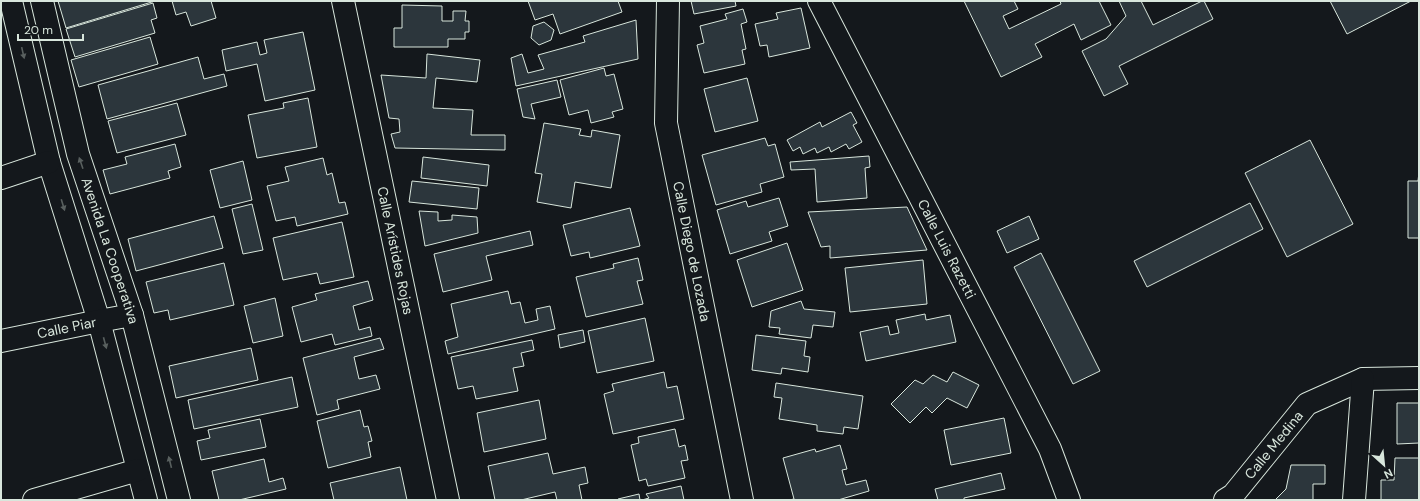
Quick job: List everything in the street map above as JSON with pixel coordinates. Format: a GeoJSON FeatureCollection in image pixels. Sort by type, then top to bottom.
{"type":"FeatureCollection","features":[{"type":"Feature","properties":{"kind":"street"},"geometry":{"type":"LineString","coordinates":[[11,1],[49,162],[99,321],[146,500]]}},
{"type":"Feature","properties":{"kind":"street","name":"Avenida La Cooperativa"},"geometry":{"type":"LineString","coordinates":[[42,1],[78,154],[132,315],[179,500]]}},
{"type":"Feature","properties":{"kind":"street","name":"Calle Arístides Rojas"},"geometry":{"type":"LineString","coordinates":[[343,1],[448,500]]}},
{"type":"Feature","properties":{"kind":"street","name":"Calle Diego de Lozada"},"geometry":{"type":"LineString","coordinates":[[668,1],[666,123],[742,500]]}},
{"type":"Feature","properties":{"kind":"street","name":"Calle Luis Razetti"},"geometry":{"type":"LineString","coordinates":[[819,1],[1050,449],[1069,500]]}},
{"type":"Feature","properties":{"kind":"street"},"geometry":{"type":"LineString","coordinates":[[1,178],[49,162]]}},
{"type":"Feature","properties":{"kind":"street","name":"Calle Piar"},"geometry":{"type":"LineString","coordinates":[[1,341],[132,315]]}},
{"type":"Feature","properties":{"kind":"street"},"geometry":{"type":"LineString","coordinates":[[1354,500],[1363,378]]}},
{"type":"Feature","properties":{"kind":"street","name":"Calle Medina"},"geometry":{"type":"LineString","coordinates":[[1225,500],[1233,495],[1307,404],[1363,378],[1419,378]]}},
{"type":"Feature","properties":{"kind":"street"},"geometry":{"type":"LineString","coordinates":[[34,500],[138,470]]}},
{"type":"Feature","properties":{"kind":"building"},"geometry":{"type":"Polygon","coordinates":[[[58,1],[155,1],[66,28],[58,1]]]}},
{"type":"Feature","properties":{"kind":"building"},"geometry":{"type":"Polygon","coordinates":[[[172,1],[211,1],[216,18],[191,26],[186,12],[176,15],[172,1]]]}},
{"type":"Feature","properties":{"kind":"building"},"geometry":{"type":"Polygon","coordinates":[[[528,1],[618,1],[622,12],[560,34],[553,14],[535,20],[528,1]]]}},
{"type":"Feature","properties":{"kind":"building"},"geometry":{"type":"Polygon","coordinates":[[[691,1],[735,1],[736,6],[694,14],[691,1]]]}},
{"type":"Feature","properties":{"kind":"building"},"geometry":{"type":"Polygon","coordinates":[[[964,1],[1014,1],[1018,9],[1003,16],[1009,29],[1061,4],[1060,1],[1099,1],[1111,25],[1081,40],[1074,24],[1035,44],[1042,57],[1001,77],[964,1]]]}},
{"type":"Feature","properties":{"kind":"building"},"geometry":{"type":"Polygon","coordinates":[[[1119,1],[1141,1],[1153,25],[1202,1],[1204,1],[1213,19],[1119,66],[1128,84],[1104,96],[1082,51],[1106,39],[1126,16],[1119,1]]]}},
{"type":"Feature","properties":{"kind":"building"},"geometry":{"type":"Polygon","coordinates":[[[1330,1],[1411,1],[1347,34],[1330,1]]]}},
{"type":"Feature","properties":{"kind":"building"},"geometry":{"type":"Polygon","coordinates":[[[153,3],[157,18],[151,20],[155,33],[75,57],[66,29],[153,3]]]}},
{"type":"Feature","properties":{"kind":"building"},"geometry":{"type":"Polygon","coordinates":[[[402,5],[442,6],[442,21],[453,21],[453,11],[466,11],[465,21],[469,21],[469,32],[465,32],[465,39],[448,39],[448,47],[394,47],[394,28],[402,28],[402,5]]]}},
{"type":"Feature","properties":{"kind":"building"},"geometry":{"type":"Polygon","coordinates":[[[801,8],[810,48],[769,57],[767,45],[760,46],[755,24],[778,19],[776,13],[801,8]]]}},
{"type":"Feature","properties":{"kind":"building"},"geometry":{"type":"Polygon","coordinates":[[[743,9],[747,22],[741,24],[746,49],[742,50],[745,64],[704,73],[697,45],[704,43],[700,26],[727,19],[725,14],[743,9]]]}},
{"type":"Feature","properties":{"kind":"building"},"geometry":{"type":"Polygon","coordinates":[[[636,20],[638,59],[516,86],[511,58],[522,54],[528,73],[544,69],[538,55],[585,42],[583,36],[636,20]]]}},
{"type":"Feature","properties":{"kind":"building"},"geometry":{"type":"Polygon","coordinates":[[[544,22],[554,30],[551,40],[539,45],[531,38],[533,26],[544,22]]]}},
{"type":"Feature","properties":{"kind":"building"},"geometry":{"type":"Polygon","coordinates":[[[303,32],[315,90],[265,101],[257,64],[226,71],[222,50],[257,42],[260,55],[267,53],[264,40],[303,32]]]}},
{"type":"Feature","properties":{"kind":"building"},"geometry":{"type":"Polygon","coordinates":[[[150,37],[158,64],[79,87],[71,60],[150,37]]]}},
{"type":"Feature","properties":{"kind":"building"},"geometry":{"type":"Polygon","coordinates":[[[427,54],[480,60],[477,82],[436,78],[433,108],[473,110],[471,135],[505,135],[505,150],[395,148],[391,134],[400,132],[399,119],[389,118],[381,75],[426,78],[427,54]]]}},
{"type":"Feature","properties":{"kind":"building"},"geometry":{"type":"Polygon","coordinates":[[[198,57],[204,79],[224,74],[227,86],[107,119],[98,85],[198,57]]]}},
{"type":"Feature","properties":{"kind":"building"},"geometry":{"type":"Polygon","coordinates":[[[604,68],[606,76],[614,74],[623,109],[612,112],[614,117],[591,123],[588,110],[569,115],[560,80],[604,68]]]}},
{"type":"Feature","properties":{"kind":"building"},"geometry":{"type":"Polygon","coordinates":[[[747,78],[758,121],[715,132],[704,89],[747,78]]]}},
{"type":"Feature","properties":{"kind":"building"},"geometry":{"type":"Polygon","coordinates":[[[557,80],[561,97],[531,104],[535,119],[523,117],[517,89],[557,80]]]}},
{"type":"Feature","properties":{"kind":"building"},"geometry":{"type":"Polygon","coordinates":[[[308,98],[317,147],[257,158],[248,115],[284,108],[283,103],[308,98]]]}},
{"type":"Feature","properties":{"kind":"building"},"geometry":{"type":"Polygon","coordinates":[[[177,103],[186,135],[117,153],[108,121],[177,103]]]}},
{"type":"Feature","properties":{"kind":"building"},"geometry":{"type":"Polygon","coordinates":[[[851,112],[857,123],[853,125],[862,142],[849,149],[846,144],[831,152],[829,147],[817,153],[815,148],[803,154],[800,147],[793,151],[787,140],[820,122],[822,127],[851,112]]]}},
{"type":"Feature","properties":{"kind":"building"},"geometry":{"type":"Polygon","coordinates":[[[544,123],[581,129],[579,135],[591,137],[592,130],[620,135],[611,188],[575,182],[571,208],[537,202],[542,174],[535,173],[544,123]]]}},
{"type":"Feature","properties":{"kind":"building"},"geometry":{"type":"Polygon","coordinates":[[[765,138],[768,146],[775,144],[784,177],[760,184],[762,192],[716,205],[702,155],[765,138]]]}},
{"type":"Feature","properties":{"kind":"building"},"geometry":{"type":"Polygon","coordinates":[[[1310,140],[1353,224],[1287,257],[1245,173],[1310,140]]]}},
{"type":"Feature","properties":{"kind":"building"},"geometry":{"type":"Polygon","coordinates":[[[175,144],[181,167],[168,171],[170,178],[110,194],[103,170],[127,164],[125,157],[175,144]]]}},
{"type":"Feature","properties":{"kind":"building"},"geometry":{"type":"Polygon","coordinates":[[[869,156],[870,167],[865,168],[867,198],[817,202],[815,169],[791,170],[790,162],[869,156]]]}},
{"type":"Feature","properties":{"kind":"building"},"geometry":{"type":"Polygon","coordinates":[[[423,157],[489,165],[487,186],[421,178],[423,157]]]}},
{"type":"Feature","properties":{"kind":"building"},"geometry":{"type":"Polygon","coordinates":[[[323,158],[327,175],[332,173],[339,203],[345,202],[348,214],[297,226],[295,217],[276,221],[267,186],[289,181],[285,167],[323,158]]]}},
{"type":"Feature","properties":{"kind":"building"},"geometry":{"type":"Polygon","coordinates":[[[243,161],[252,200],[220,208],[210,170],[243,161]]]}},
{"type":"Feature","properties":{"kind":"building"},"geometry":{"type":"Polygon","coordinates":[[[1419,172],[1419,238],[1408,238],[1408,181],[1418,181],[1419,172]]]}},
{"type":"Feature","properties":{"kind":"building"},"geometry":{"type":"Polygon","coordinates":[[[412,181],[479,188],[477,209],[409,202],[412,181]]]}},
{"type":"Feature","properties":{"kind":"building"},"geometry":{"type":"Polygon","coordinates":[[[779,198],[788,226],[769,232],[772,241],[730,254],[717,210],[746,201],[748,207],[779,198]]]}},
{"type":"Feature","properties":{"kind":"building"},"geometry":{"type":"Polygon","coordinates":[[[1250,203],[1263,229],[1147,287],[1134,261],[1250,203]]]}},
{"type":"Feature","properties":{"kind":"building"},"geometry":{"type":"Polygon","coordinates":[[[252,204],[263,250],[243,254],[232,209],[252,204]]]}},
{"type":"Feature","properties":{"kind":"building"},"geometry":{"type":"Polygon","coordinates":[[[907,207],[927,250],[830,258],[830,246],[821,247],[808,212],[907,207]]]}},
{"type":"Feature","properties":{"kind":"building"},"geometry":{"type":"Polygon","coordinates":[[[630,208],[640,246],[590,258],[589,252],[571,256],[563,225],[630,208]]]}},
{"type":"Feature","properties":{"kind":"building"},"geometry":{"type":"Polygon","coordinates":[[[419,211],[438,212],[438,221],[452,220],[452,215],[477,217],[478,233],[425,246],[419,211]]]}},
{"type":"Feature","properties":{"kind":"building"},"geometry":{"type":"Polygon","coordinates":[[[214,216],[223,248],[136,271],[128,239],[214,216]]]}},
{"type":"Feature","properties":{"kind":"building"},"geometry":{"type":"Polygon","coordinates":[[[1029,216],[1039,239],[1007,253],[997,231],[1029,216]]]}},
{"type":"Feature","properties":{"kind":"building"},"geometry":{"type":"Polygon","coordinates":[[[342,222],[354,277],[320,284],[317,273],[283,280],[273,238],[342,222]]]}},
{"type":"Feature","properties":{"kind":"building"},"geometry":{"type":"Polygon","coordinates":[[[530,231],[533,245],[486,256],[492,280],[443,292],[434,254],[530,231]]]}},
{"type":"Feature","properties":{"kind":"building"},"geometry":{"type":"Polygon","coordinates":[[[787,243],[803,290],[752,307],[737,260],[787,243]]]}},
{"type":"Feature","properties":{"kind":"building"},"geometry":{"type":"Polygon","coordinates":[[[1041,253],[1100,371],[1073,384],[1014,267],[1041,253]]]}},
{"type":"Feature","properties":{"kind":"building"},"geometry":{"type":"Polygon","coordinates":[[[638,258],[643,280],[637,281],[643,304],[586,317],[576,277],[614,268],[613,264],[638,258]]]}},
{"type":"Feature","properties":{"kind":"building"},"geometry":{"type":"Polygon","coordinates":[[[923,260],[927,304],[850,312],[845,268],[923,260]]]}},
{"type":"Feature","properties":{"kind":"building"},"geometry":{"type":"Polygon","coordinates":[[[224,263],[234,305],[170,320],[168,310],[154,313],[146,282],[224,263]]]}},
{"type":"Feature","properties":{"kind":"building"},"geometry":{"type":"Polygon","coordinates":[[[368,281],[373,300],[353,306],[359,330],[370,327],[372,336],[335,345],[332,334],[301,342],[292,307],[317,300],[315,294],[368,281]]]}},
{"type":"Feature","properties":{"kind":"building"},"geometry":{"type":"Polygon","coordinates":[[[508,291],[511,304],[520,302],[525,323],[538,320],[536,309],[550,306],[555,329],[448,354],[445,341],[458,337],[451,304],[508,291]]]}},
{"type":"Feature","properties":{"kind":"building"},"geometry":{"type":"Polygon","coordinates":[[[275,298],[283,336],[253,343],[244,306],[275,298]]]}},
{"type":"Feature","properties":{"kind":"building"},"geometry":{"type":"Polygon","coordinates":[[[801,301],[804,309],[835,312],[833,327],[813,325],[811,338],[779,334],[780,328],[769,327],[771,311],[801,301]]]}},
{"type":"Feature","properties":{"kind":"building"},"geometry":{"type":"Polygon","coordinates":[[[925,314],[926,320],[950,315],[956,342],[866,361],[860,332],[888,326],[890,335],[899,333],[896,320],[925,314]]]}},
{"type":"Feature","properties":{"kind":"building"},"geometry":{"type":"Polygon","coordinates":[[[645,318],[654,361],[597,373],[588,331],[645,318]]]}},
{"type":"Feature","properties":{"kind":"building"},"geometry":{"type":"Polygon","coordinates":[[[583,330],[585,342],[560,348],[558,335],[583,330]]]}},
{"type":"Feature","properties":{"kind":"building"},"geometry":{"type":"Polygon","coordinates":[[[756,335],[806,341],[804,356],[810,357],[808,372],[782,368],[781,374],[752,370],[756,335]]]}},
{"type":"Feature","properties":{"kind":"building"},"geometry":{"type":"Polygon","coordinates":[[[380,338],[384,349],[354,357],[359,379],[376,375],[380,389],[337,400],[339,409],[317,415],[303,358],[380,338]]]}},
{"type":"Feature","properties":{"kind":"building"},"geometry":{"type":"Polygon","coordinates":[[[532,340],[534,350],[521,353],[524,366],[513,368],[518,391],[476,399],[473,386],[458,389],[451,357],[532,340]]]}},
{"type":"Feature","properties":{"kind":"building"},"geometry":{"type":"Polygon","coordinates":[[[251,348],[258,380],[176,398],[169,366],[251,348]]]}},
{"type":"Feature","properties":{"kind":"building"},"geometry":{"type":"Polygon","coordinates":[[[664,372],[667,388],[677,386],[684,419],[613,434],[604,394],[614,391],[612,384],[664,372]]]}},
{"type":"Feature","properties":{"kind":"building"},"geometry":{"type":"Polygon","coordinates":[[[953,372],[979,385],[967,408],[947,398],[932,413],[926,407],[910,423],[891,404],[915,380],[923,384],[933,375],[947,382],[953,372]]]}},
{"type":"Feature","properties":{"kind":"building"},"geometry":{"type":"Polygon","coordinates":[[[292,377],[298,407],[194,429],[188,400],[292,377]]]}},
{"type":"Feature","properties":{"kind":"building"},"geometry":{"type":"Polygon","coordinates":[[[776,383],[863,396],[858,429],[844,427],[843,434],[817,431],[817,425],[779,419],[782,398],[774,397],[776,383]]]}},
{"type":"Feature","properties":{"kind":"building"},"geometry":{"type":"Polygon","coordinates":[[[539,400],[546,439],[484,452],[477,413],[539,400]]]}},
{"type":"Feature","properties":{"kind":"building"},"geometry":{"type":"Polygon","coordinates":[[[1397,403],[1419,403],[1419,443],[1397,444],[1397,403]]]}},
{"type":"Feature","properties":{"kind":"building"},"geometry":{"type":"Polygon","coordinates":[[[360,410],[364,427],[368,426],[372,441],[368,442],[371,457],[328,468],[317,421],[360,410]]]}},
{"type":"Feature","properties":{"kind":"building"},"geometry":{"type":"Polygon","coordinates":[[[1004,418],[1011,453],[951,465],[944,430],[1004,418]]]}},
{"type":"Feature","properties":{"kind":"building"},"geometry":{"type":"Polygon","coordinates":[[[260,419],[266,447],[201,460],[197,441],[210,438],[208,430],[260,419]]]}},
{"type":"Feature","properties":{"kind":"building"},"geometry":{"type":"Polygon","coordinates":[[[675,429],[679,447],[685,445],[688,460],[681,461],[685,478],[648,486],[646,479],[639,481],[631,445],[639,443],[638,437],[675,429]]]}},
{"type":"Feature","properties":{"kind":"building"},"geometry":{"type":"Polygon","coordinates":[[[840,445],[847,469],[842,470],[846,485],[866,480],[869,491],[838,500],[789,500],[794,499],[783,458],[815,449],[816,452],[840,445]]]}},
{"type":"Feature","properties":{"kind":"building"},"geometry":{"type":"Polygon","coordinates":[[[548,453],[553,474],[585,467],[588,483],[579,485],[582,500],[557,500],[555,492],[521,500],[495,500],[488,466],[548,453]]]}},
{"type":"Feature","properties":{"kind":"building"},"geometry":{"type":"Polygon","coordinates":[[[1395,458],[1419,458],[1419,500],[1381,500],[1381,480],[1394,480],[1395,458]]]}},
{"type":"Feature","properties":{"kind":"building"},"geometry":{"type":"Polygon","coordinates":[[[264,459],[269,482],[283,478],[286,489],[239,500],[219,500],[212,471],[264,459]]]}},
{"type":"Feature","properties":{"kind":"building"},"geometry":{"type":"Polygon","coordinates":[[[1291,465],[1325,465],[1325,484],[1313,484],[1313,500],[1275,500],[1286,489],[1291,465]]]}},
{"type":"Feature","properties":{"kind":"building"},"geometry":{"type":"Polygon","coordinates":[[[400,467],[407,500],[334,500],[330,483],[400,467]]]}},
{"type":"Feature","properties":{"kind":"building"},"geometry":{"type":"Polygon","coordinates":[[[1001,473],[1005,489],[964,498],[964,500],[938,500],[935,489],[1001,473]]]}},
{"type":"Feature","properties":{"kind":"building"},"geometry":{"type":"Polygon","coordinates":[[[681,486],[684,500],[642,500],[649,498],[646,494],[681,486]]]}},
{"type":"Feature","properties":{"kind":"building"},"geometry":{"type":"Polygon","coordinates":[[[639,494],[640,500],[618,500],[618,499],[639,494]]]}}]}
